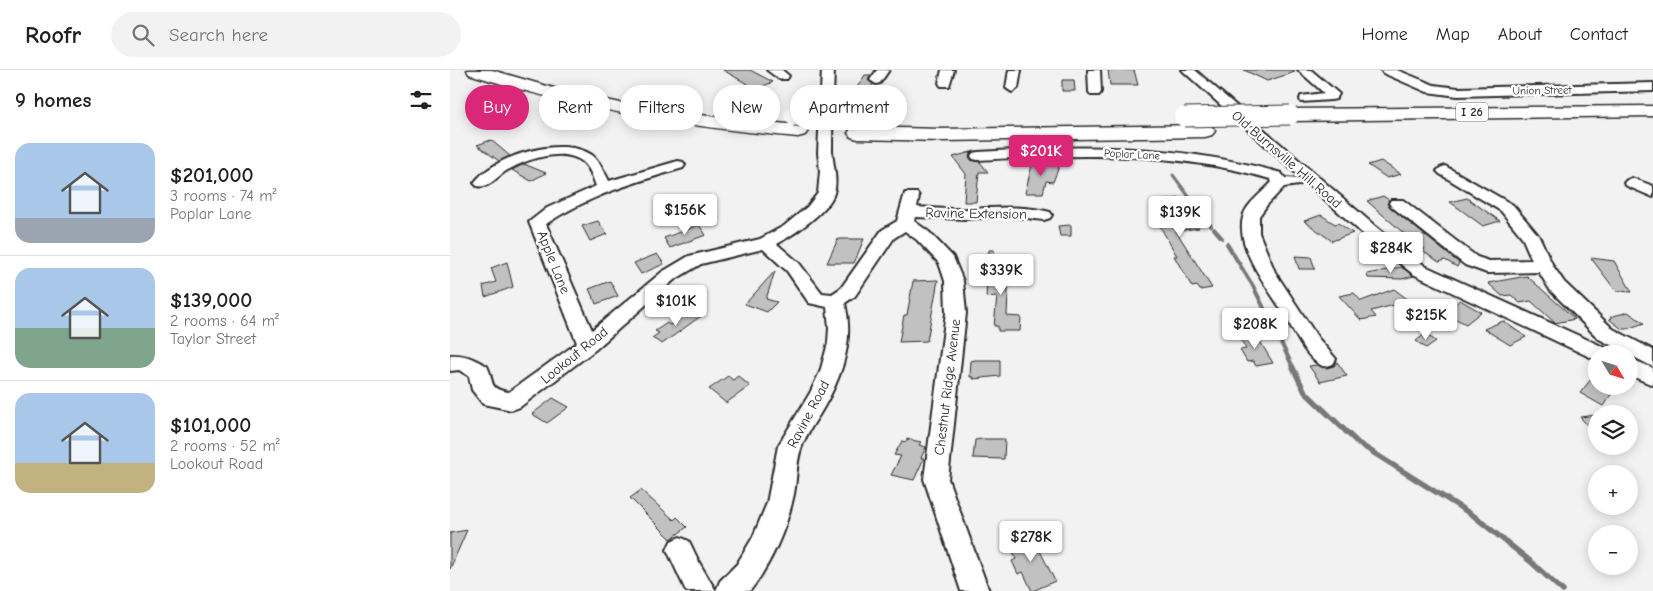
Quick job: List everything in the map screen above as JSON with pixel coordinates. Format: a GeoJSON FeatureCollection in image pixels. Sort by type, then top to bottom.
{"type":"FeatureCollection","features":[{"type":"Feature","properties":{"kind":"highway"},"geometry":{"type":"LineString","coordinates":[[460,70],[475,70]]}},
{"type":"Feature","properties":{"kind":"highway","name":"I 26"},"geometry":{"type":"LineString","coordinates":[[475,70],[542,91],[609,107],[719,124],[790,123]]}},
{"type":"Feature","properties":{"kind":"highway","name":"I 26"},"geometry":{"type":"LineString","coordinates":[[580,83],[622,94],[790,122]]}},
{"type":"Feature","properties":{"kind":"highway","name":"I 26"},"geometry":{"type":"LineString","coordinates":[[895,130],[941,135],[1205,130],[1297,121],[1653,111]]}},
{"type":"Feature","properties":{"kind":"highway","name":"I 26"},"geometry":{"type":"LineString","coordinates":[[907,123],[1184,117],[1297,121],[1653,125]]}},
{"type":"Feature","properties":{"kind":"street","name":"Lookout Road"},"geometry":{"type":"LineString","coordinates":[[450,363],[462,362],[479,372],[483,390],[492,399],[512,401],[588,345],[668,276],[695,260],[766,243],[790,230],[813,210],[826,194],[828,171],[825,153],[828,70]]}},
{"type":"Feature","properties":{"kind":"street"},"geometry":{"type":"LineString","coordinates":[[945,83],[948,70]]}},
{"type":"Feature","properties":{"kind":"street"},"geometry":{"type":"LineString","coordinates":[[1012,88],[1015,70]]}},
{"type":"Feature","properties":{"kind":"street"},"geometry":{"type":"LineString","coordinates":[[1094,70],[1094,92]]}},
{"type":"Feature","properties":{"kind":"street","name":"Old Burnsville Hill Road"},"geometry":{"type":"LineString","coordinates":[[1188,70],[1311,180],[1419,270],[1588,348]]}},
{"type":"Feature","properties":{"kind":"street"},"geometry":{"type":"LineString","coordinates":[[1304,70],[1333,94],[1331,96],[1306,99]]}},
{"type":"Feature","properties":{"kind":"street","name":"Union Street"},"geometry":{"type":"LineString","coordinates":[[1387,70],[1431,89],[1458,92],[1653,87]]}},
{"type":"Feature","properties":{"kind":"street"},"geometry":{"type":"LineString","coordinates":[[482,183],[488,175],[508,164],[540,153],[562,150],[581,154],[589,159],[605,187],[634,176],[678,166]]}},
{"type":"Feature","properties":{"kind":"street","name":"Poplar Lane"},"geometry":{"type":"LineString","coordinates":[[978,156],[1048,151],[1142,154],[1200,159],[1254,169],[1276,176],[1280,183]]}},
{"type":"Feature","properties":{"kind":"street"},"geometry":{"type":"LineString","coordinates":[[1445,171],[1506,208],[1530,236],[1544,266],[1557,286],[1606,334],[1653,359]]}},
{"type":"Feature","properties":{"kind":"street"},"geometry":{"type":"LineString","coordinates":[[1311,180],[1280,183],[1261,202],[1251,216],[1250,233],[1266,273],[1291,309],[1311,343],[1326,359]]}},
{"type":"Feature","properties":{"kind":"street"},"geometry":{"type":"LineString","coordinates":[[1632,182],[1653,192]]}},
{"type":"Feature","properties":{"kind":"street","name":"Apple Lane"},"geometry":{"type":"LineString","coordinates":[[588,345],[537,222],[553,211],[605,187]]}},
{"type":"Feature","properties":{"kind":"street"},"geometry":{"type":"LineString","coordinates":[[1397,203],[1471,261],[1480,265],[1488,267],[1544,266]]}},
{"type":"Feature","properties":{"kind":"street"},"geometry":{"type":"LineString","coordinates":[[766,243],[793,267],[816,298],[835,300],[851,289],[888,234],[908,210]]}},
{"type":"Feature","properties":{"kind":"street","name":"Ravine Extension"},"geometry":{"type":"LineString","coordinates":[[908,210],[966,214],[1009,211],[1044,215]]}},
{"type":"Feature","properties":{"kind":"street","name":"Chestnut Ridge Avenue"},"geometry":{"type":"LineString","coordinates":[[908,210],[923,236],[947,261],[954,281],[956,313],[936,479],[974,591]]}},
{"type":"Feature","properties":{"kind":"street","name":"Ravine Road"},"geometry":{"type":"LineString","coordinates":[[730,591],[744,577],[761,549],[782,494],[787,452],[792,439],[822,392],[831,370],[839,328],[838,309],[835,300]]}},
{"type":"Feature","properties":{"kind":"street"},"geometry":{"type":"LineString","coordinates":[[1638,370],[1653,377]]}},
{"type":"Feature","properties":{"kind":"street"},"geometry":{"type":"LineString","coordinates":[[680,550],[690,574],[702,591]]}},
{"type":"Feature","properties":{"kind":"building"},"geometry":{"type":"Polygon","coordinates":[[[723,70],[750,70],[773,82],[766,85],[749,85],[723,70]]]}},
{"type":"Feature","properties":{"kind":"building"},"geometry":{"type":"Polygon","coordinates":[[[1108,70],[1134,70],[1138,85],[1110,85],[1108,70]]]}},
{"type":"Feature","properties":{"kind":"building"},"geometry":{"type":"Polygon","coordinates":[[[1244,70],[1294,70],[1295,72],[1267,81],[1244,70]]]}},
{"type":"Feature","properties":{"kind":"building"},"geometry":{"type":"Polygon","coordinates":[[[865,75],[871,75],[868,80],[872,85],[859,85],[865,75]]]}},
{"type":"Feature","properties":{"kind":"building"},"geometry":{"type":"Polygon","coordinates":[[[1062,80],[1074,80],[1075,91],[1062,91],[1062,80]]]}},
{"type":"Feature","properties":{"kind":"building"},"geometry":{"type":"Polygon","coordinates":[[[491,140],[510,156],[499,161],[477,145],[491,140]]]}},
{"type":"Feature","properties":{"kind":"building"},"geometry":{"type":"Polygon","coordinates":[[[971,152],[969,157],[971,160],[980,162],[988,172],[979,172],[976,202],[964,202],[966,174],[953,157],[971,152]]]}},
{"type":"Feature","properties":{"kind":"building"},"geometry":{"type":"Polygon","coordinates":[[[1381,161],[1401,174],[1387,178],[1368,165],[1381,161]]]}},
{"type":"Feature","properties":{"kind":"building"},"geometry":{"type":"Polygon","coordinates":[[[524,164],[546,173],[531,181],[512,170],[524,164]]]}},
{"type":"Feature","properties":{"kind":"building"},"geometry":{"type":"Polygon","coordinates":[[[1060,164],[1053,182],[1046,181],[1043,193],[1025,193],[1032,165],[1060,164]]]}},
{"type":"Feature","properties":{"kind":"building"},"geometry":{"type":"Polygon","coordinates":[[[1383,196],[1389,200],[1387,204],[1390,207],[1459,263],[1457,267],[1445,260],[1439,262],[1421,250],[1425,249],[1406,238],[1408,237],[1367,201],[1383,196]]]}},
{"type":"Feature","properties":{"kind":"building"},"geometry":{"type":"Polygon","coordinates":[[[1180,198],[1199,228],[1176,231],[1212,288],[1200,290],[1197,286],[1192,287],[1158,223],[1163,222],[1151,202],[1180,198]]]}},
{"type":"Feature","properties":{"kind":"building"},"geometry":{"type":"Polygon","coordinates":[[[1467,198],[1500,221],[1483,226],[1450,202],[1467,198]]]}},
{"type":"Feature","properties":{"kind":"building"},"geometry":{"type":"Polygon","coordinates":[[[1321,215],[1353,233],[1332,241],[1304,221],[1321,215]]]}},
{"type":"Feature","properties":{"kind":"building"},"geometry":{"type":"Polygon","coordinates":[[[598,221],[607,234],[590,241],[582,226],[598,221]]]}},
{"type":"Feature","properties":{"kind":"building"},"geometry":{"type":"Polygon","coordinates":[[[699,225],[706,235],[670,248],[664,238],[699,225]]]}},
{"type":"Feature","properties":{"kind":"building"},"geometry":{"type":"Polygon","coordinates":[[[1071,225],[1071,236],[1060,236],[1058,226],[1071,225]]]}},
{"type":"Feature","properties":{"kind":"building"},"geometry":{"type":"Polygon","coordinates":[[[838,239],[864,239],[854,263],[827,263],[838,239]]]}},
{"type":"Feature","properties":{"kind":"building"},"geometry":{"type":"Polygon","coordinates":[[[989,250],[994,250],[998,283],[1000,269],[1009,269],[1007,316],[1021,317],[1020,331],[998,331],[998,326],[994,326],[997,296],[986,297],[989,250]]]}},
{"type":"Feature","properties":{"kind":"building"},"geometry":{"type":"Polygon","coordinates":[[[657,254],[664,264],[641,274],[634,263],[657,254]]]}},
{"type":"Feature","properties":{"kind":"building"},"geometry":{"type":"Polygon","coordinates":[[[1295,256],[1311,257],[1315,269],[1299,269],[1295,256]]]}},
{"type":"Feature","properties":{"kind":"building"},"geometry":{"type":"Polygon","coordinates":[[[1591,258],[1614,261],[1632,292],[1616,291],[1591,258]]]}},
{"type":"Feature","properties":{"kind":"building"},"geometry":{"type":"Polygon","coordinates":[[[507,262],[513,287],[485,297],[483,286],[496,282],[491,268],[507,262]]]}},
{"type":"Feature","properties":{"kind":"building"},"geometry":{"type":"Polygon","coordinates":[[[1401,267],[1414,276],[1402,279],[1368,278],[1367,274],[1401,267]]]}},
{"type":"Feature","properties":{"kind":"building"},"geometry":{"type":"Polygon","coordinates":[[[775,271],[766,299],[777,302],[767,312],[745,304],[775,271]]]}},
{"type":"Feature","properties":{"kind":"building"},"geometry":{"type":"Polygon","coordinates":[[[1527,276],[1575,319],[1555,323],[1531,301],[1520,303],[1511,295],[1502,296],[1488,283],[1527,276]]]}},
{"type":"Feature","properties":{"kind":"building"},"geometry":{"type":"Polygon","coordinates":[[[938,280],[927,341],[899,342],[904,315],[907,315],[913,281],[938,280]]]}},
{"type":"Feature","properties":{"kind":"building"},"geometry":{"type":"Polygon","coordinates":[[[610,281],[618,296],[596,304],[589,289],[610,281]]]}},
{"type":"Feature","properties":{"kind":"building"},"geometry":{"type":"Polygon","coordinates":[[[1394,289],[1410,301],[1371,311],[1376,317],[1361,320],[1339,296],[1354,293],[1361,301],[1394,289]]]}},
{"type":"Feature","properties":{"kind":"building"},"geometry":{"type":"Polygon","coordinates":[[[1460,300],[1481,312],[1466,324],[1444,313],[1460,300]]]}},
{"type":"Feature","properties":{"kind":"building"},"geometry":{"type":"Polygon","coordinates":[[[695,308],[701,316],[662,344],[652,338],[659,333],[655,331],[667,323],[670,325],[695,308]]]}},
{"type":"Feature","properties":{"kind":"building"},"geometry":{"type":"Polygon","coordinates":[[[1628,312],[1644,323],[1622,329],[1609,319],[1612,318],[1610,317],[1628,312]]]}},
{"type":"Feature","properties":{"kind":"building"},"geometry":{"type":"Polygon","coordinates":[[[1503,321],[1526,337],[1510,345],[1484,329],[1503,321]]]}},
{"type":"Feature","properties":{"kind":"building"},"geometry":{"type":"Polygon","coordinates":[[[1255,333],[1273,363],[1256,366],[1253,361],[1247,362],[1240,350],[1246,349],[1239,336],[1255,333]]]}},
{"type":"Feature","properties":{"kind":"building"},"geometry":{"type":"Polygon","coordinates":[[[1425,334],[1436,341],[1426,348],[1416,341],[1425,334]]]}},
{"type":"Feature","properties":{"kind":"building"},"geometry":{"type":"Polygon","coordinates":[[[1000,360],[1000,376],[973,379],[974,377],[970,377],[971,361],[1000,360]]]}},
{"type":"Feature","properties":{"kind":"building"},"geometry":{"type":"Polygon","coordinates":[[[1337,362],[1347,376],[1320,382],[1309,366],[1317,365],[1326,368],[1334,366],[1337,362]]]}},
{"type":"Feature","properties":{"kind":"building"},"geometry":{"type":"Polygon","coordinates":[[[728,376],[733,380],[738,376],[750,386],[726,403],[709,389],[728,376]]]}},
{"type":"Feature","properties":{"kind":"building"},"geometry":{"type":"Polygon","coordinates":[[[1588,383],[1588,395],[1611,395],[1604,405],[1601,405],[1580,393],[1588,383]]]}},
{"type":"Feature","properties":{"kind":"building"},"geometry":{"type":"Polygon","coordinates":[[[553,398],[569,407],[547,423],[532,414],[553,398]]]}},
{"type":"Feature","properties":{"kind":"building"},"geometry":{"type":"Polygon","coordinates":[[[1588,416],[1588,426],[1580,417],[1588,416]]]}},
{"type":"Feature","properties":{"kind":"building"},"geometry":{"type":"Polygon","coordinates":[[[907,439],[921,442],[919,445],[926,447],[921,458],[924,458],[914,480],[891,475],[901,456],[894,455],[902,441],[906,442],[907,439]]]}},
{"type":"Feature","properties":{"kind":"building"},"geometry":{"type":"Polygon","coordinates":[[[1005,439],[1004,459],[973,458],[975,440],[1005,439]]]}},
{"type":"Feature","properties":{"kind":"building"},"geometry":{"type":"Polygon","coordinates":[[[641,490],[674,520],[677,517],[687,527],[671,539],[630,498],[641,490]]]}},
{"type":"Feature","properties":{"kind":"building"},"geometry":{"type":"Polygon","coordinates":[[[467,530],[450,569],[450,533],[467,530]]]}},
{"type":"Feature","properties":{"kind":"building"},"geometry":{"type":"Polygon","coordinates":[[[1032,535],[1055,581],[1033,591],[1023,572],[1018,574],[1012,561],[1016,559],[1010,544],[1032,535]]]}},
{"type":"Feature","properties":{"kind":"waterway"},"geometry":{"type":"LineString","coordinates":[[1173,175],[1190,198]]}},
{"type":"Feature","properties":{"kind":"waterway"},"geometry":{"type":"LineString","coordinates":[[1189,197],[1211,226]]}},
{"type":"Feature","properties":{"kind":"waterway"},"geometry":{"type":"LineString","coordinates":[[1214,229],[1222,238]]}},
{"type":"Feature","properties":{"kind":"waterway"},"geometry":{"type":"LineString","coordinates":[[1227,244],[1253,286],[1293,367]]}},
{"type":"Feature","properties":{"kind":"waterway"},"geometry":{"type":"LineString","coordinates":[[1292,366],[1305,392],[1358,443],[1474,516],[1530,561],[1563,591]]}}]}
